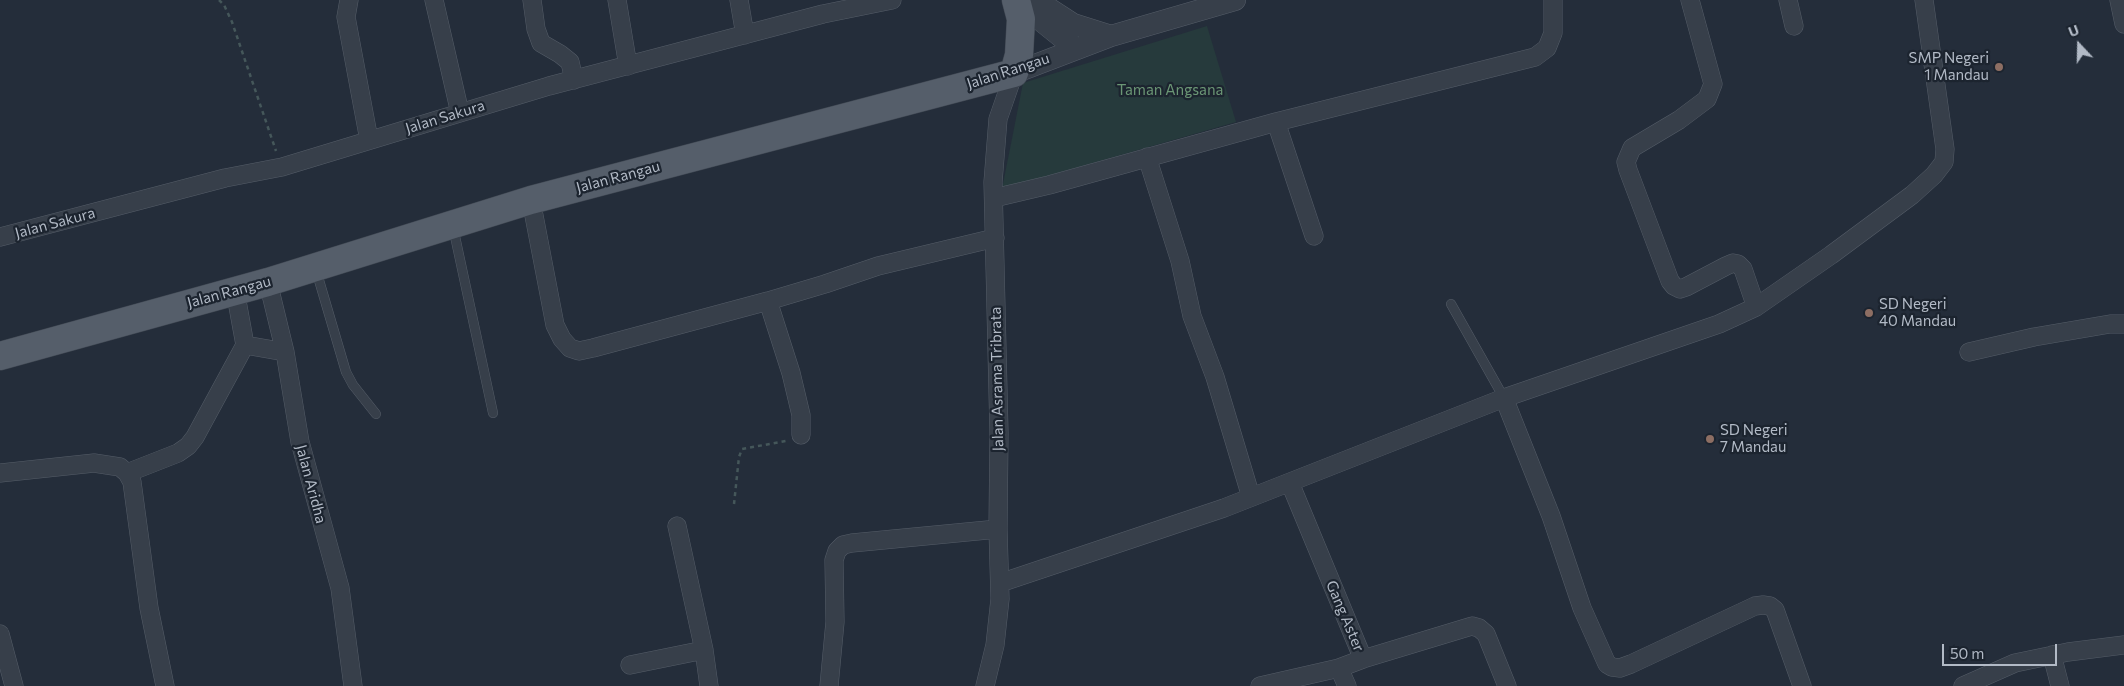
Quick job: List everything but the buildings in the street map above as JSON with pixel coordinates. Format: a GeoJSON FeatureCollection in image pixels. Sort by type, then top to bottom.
{"type":"FeatureCollection","features":[{"type":"Feature","properties":{"kind":"main road"},"geometry":{"type":"LineString","coordinates":[[992,81],[1019,55],[1023,1]]}},
{"type":"Feature","properties":{"kind":"main road","name":"Jalan Rangau"},"geometry":{"type":"LineString","coordinates":[[0,356],[268,282],[531,200],[992,81]]}},
{"type":"Feature","properties":{"kind":"street"},"geometry":{"type":"LineString","coordinates":[[350,0],[346,16],[369,140]]}},
{"type":"Feature","properties":{"kind":"street"},"geometry":{"type":"LineString","coordinates":[[434,0],[460,113]]}},
{"type":"Feature","properties":{"kind":"street"},"geometry":{"type":"LineString","coordinates":[[532,0],[536,29],[541,43],[570,62],[574,80]]}},
{"type":"Feature","properties":{"kind":"street"},"geometry":{"type":"LineString","coordinates":[[617,0],[628,66]]}},
{"type":"Feature","properties":{"kind":"street"},"geometry":{"type":"LineString","coordinates":[[739,0],[745,35]]}},
{"type":"Feature","properties":{"kind":"street","name":"Jalan Sakura"},"geometry":{"type":"LineString","coordinates":[[0,237],[225,178],[282,166],[574,80],[823,14],[892,0]]}},
{"type":"Feature","properties":{"kind":"street","name":"Jalan Rangau"},"geometry":{"type":"LineString","coordinates":[[992,81],[1111,36],[1236,0]]}},
{"type":"Feature","properties":{"kind":"street"},"geometry":{"type":"LineString","coordinates":[[994,198],[1049,185],[1276,122],[1535,56],[1546,48],[1553,34],[1553,0]]}},
{"type":"Feature","properties":{"kind":"street"},"geometry":{"type":"LineString","coordinates":[[1690,0],[1713,84],[1707,99],[1679,120],[1632,148],[1626,162],[1670,280],[1674,286],[1680,289],[1686,288],[1726,266],[1733,263],[1738,264],[1743,270],[1756,307]]}},
{"type":"Feature","properties":{"kind":"street"},"geometry":{"type":"LineString","coordinates":[[1788,0],[1794,26]]}},
{"type":"Feature","properties":{"kind":"street"},"geometry":{"type":"LineString","coordinates":[[1000,583],[1224,508],[1504,398],[1719,324],[1756,307],[1831,256],[1912,195],[1934,175],[1944,162],[1945,149],[1924,0]]}},
{"type":"Feature","properties":{"kind":"street"},"geometry":{"type":"LineString","coordinates":[[2119,0],[2124,24]]}},
{"type":"Feature","properties":{"kind":"street"},"geometry":{"type":"LineString","coordinates":[[1023,1],[1073,24],[1111,36]]}},
{"type":"Feature","properties":{"kind":"street"},"geometry":{"type":"LineString","coordinates":[[1023,1],[1076,48]]}},
{"type":"Feature","properties":{"kind":"street"},"geometry":{"type":"LineString","coordinates":[[992,81],[998,120]]}},
{"type":"Feature","properties":{"kind":"street","name":"Jalan Asrama Tribrata"},"geometry":{"type":"LineString","coordinates":[[986,686],[995,645],[1000,583],[998,530],[999,433],[994,238],[998,120],[992,81]]}},
{"type":"Feature","properties":{"kind":"street"},"geometry":{"type":"LineString","coordinates":[[1276,122],[1314,236]]}},
{"type":"Feature","properties":{"kind":"street"},"geometry":{"type":"LineString","coordinates":[[1148,157],[1180,261],[1192,316],[1216,377],[1251,497]]}},
{"type":"Feature","properties":{"kind":"street"},"geometry":{"type":"LineString","coordinates":[[531,200],[555,325],[562,339],[570,348],[579,351],[825,284],[878,266],[994,238]]}},
{"type":"Feature","properties":{"kind":"street","name":"Jalan Aridha"},"geometry":{"type":"LineString","coordinates":[[268,282],[285,352],[300,442],[340,588],[353,686]]}},
{"type":"Feature","properties":{"kind":"street"},"geometry":{"type":"LineString","coordinates":[[127,473],[178,453],[188,446],[195,436],[245,345],[235,290]]}},
{"type":"Feature","properties":{"kind":"street"},"geometry":{"type":"LineString","coordinates":[[768,300],[791,373],[801,415],[801,435]]}},
{"type":"Feature","properties":{"kind":"street"},"geometry":{"type":"LineString","coordinates":[[1969,352],[2110,324],[2124,324]]}},
{"type":"Feature","properties":{"kind":"street"},"geometry":{"type":"LineString","coordinates":[[245,345],[285,352]]}},
{"type":"Feature","properties":{"kind":"street"},"geometry":{"type":"LineString","coordinates":[[1504,398],[1551,516],[1582,608],[1607,664],[1612,668],[1626,666],[1755,606],[1763,605],[1770,606],[1775,610],[1802,686]]}},
{"type":"Feature","properties":{"kind":"street"},"geometry":{"type":"LineString","coordinates":[[0,473],[94,463],[120,467],[127,473],[132,482],[149,608],[165,686]]}},
{"type":"Feature","properties":{"kind":"street","name":"Gang Aster"},"geometry":{"type":"LineString","coordinates":[[1290,483],[1363,659],[1472,626],[1479,628],[1486,634],[1507,686]]}},
{"type":"Feature","properties":{"kind":"street"},"geometry":{"type":"LineString","coordinates":[[677,526],[704,650],[709,686]]}},
{"type":"Feature","properties":{"kind":"street"},"geometry":{"type":"LineString","coordinates":[[829,686],[835,622],[834,560],[837,551],[843,546],[852,543],[998,530]]}},
{"type":"Feature","properties":{"kind":"street"},"geometry":{"type":"LineString","coordinates":[[0,634],[14,686]]}},
{"type":"Feature","properties":{"kind":"street"},"geometry":{"type":"LineString","coordinates":[[1963,686],[2015,663],[2052,655],[2124,646]]}},
{"type":"Feature","properties":{"kind":"street"},"geometry":{"type":"LineString","coordinates":[[630,665],[704,650]]}},
{"type":"Feature","properties":{"kind":"street"},"geometry":{"type":"LineString","coordinates":[[2052,655],[2060,686]]}},
{"type":"Feature","properties":{"kind":"street"},"geometry":{"type":"LineString","coordinates":[[1260,686],[1339,668],[1363,659]]}},
{"type":"Feature","properties":{"kind":"street"},"geometry":{"type":"LineString","coordinates":[[1339,668],[1347,686]]}},
{"type":"Feature","properties":{"kind":"lane"},"geometry":{"type":"LineString","coordinates":[[453,224],[494,412]]}},
{"type":"Feature","properties":{"kind":"lane"},"geometry":{"type":"LineString","coordinates":[[315,267],[346,372],[353,385],[376,414]]}},
{"type":"Feature","properties":{"kind":"lane"},"geometry":{"type":"LineString","coordinates":[[1450,304],[1504,398]]}},
{"type":"Feature","properties":{"kind":"path"},"geometry":{"type":"LineString","coordinates":[[219,0],[224,5],[232,22],[282,166]]}},
{"type":"Feature","properties":{"kind":"path"},"geometry":{"type":"LineString","coordinates":[[734,504],[739,457],[742,449],[766,443],[797,439],[801,435]]}},
{"type":"Feature","properties":{"kind":"green space","name":"Taman Angsana"},"geometry":{"type":"Polygon","coordinates":[[[1207,26],[1236,122],[1002,189],[1023,83],[1207,26]]]}},
{"type":"Feature","properties":{"kind":"place","name":"SMP Negeri 1 Mandau"},"geometry":{"type":"Point","coordinates":[1999,67]}},
{"type":"Feature","properties":{"kind":"place","name":"SD Negeri 40 Mandau"},"geometry":{"type":"Point","coordinates":[1869,313]}},
{"type":"Feature","properties":{"kind":"place","name":"SD Negeri 7 Mandau"},"geometry":{"type":"Point","coordinates":[1710,439]}}]}
